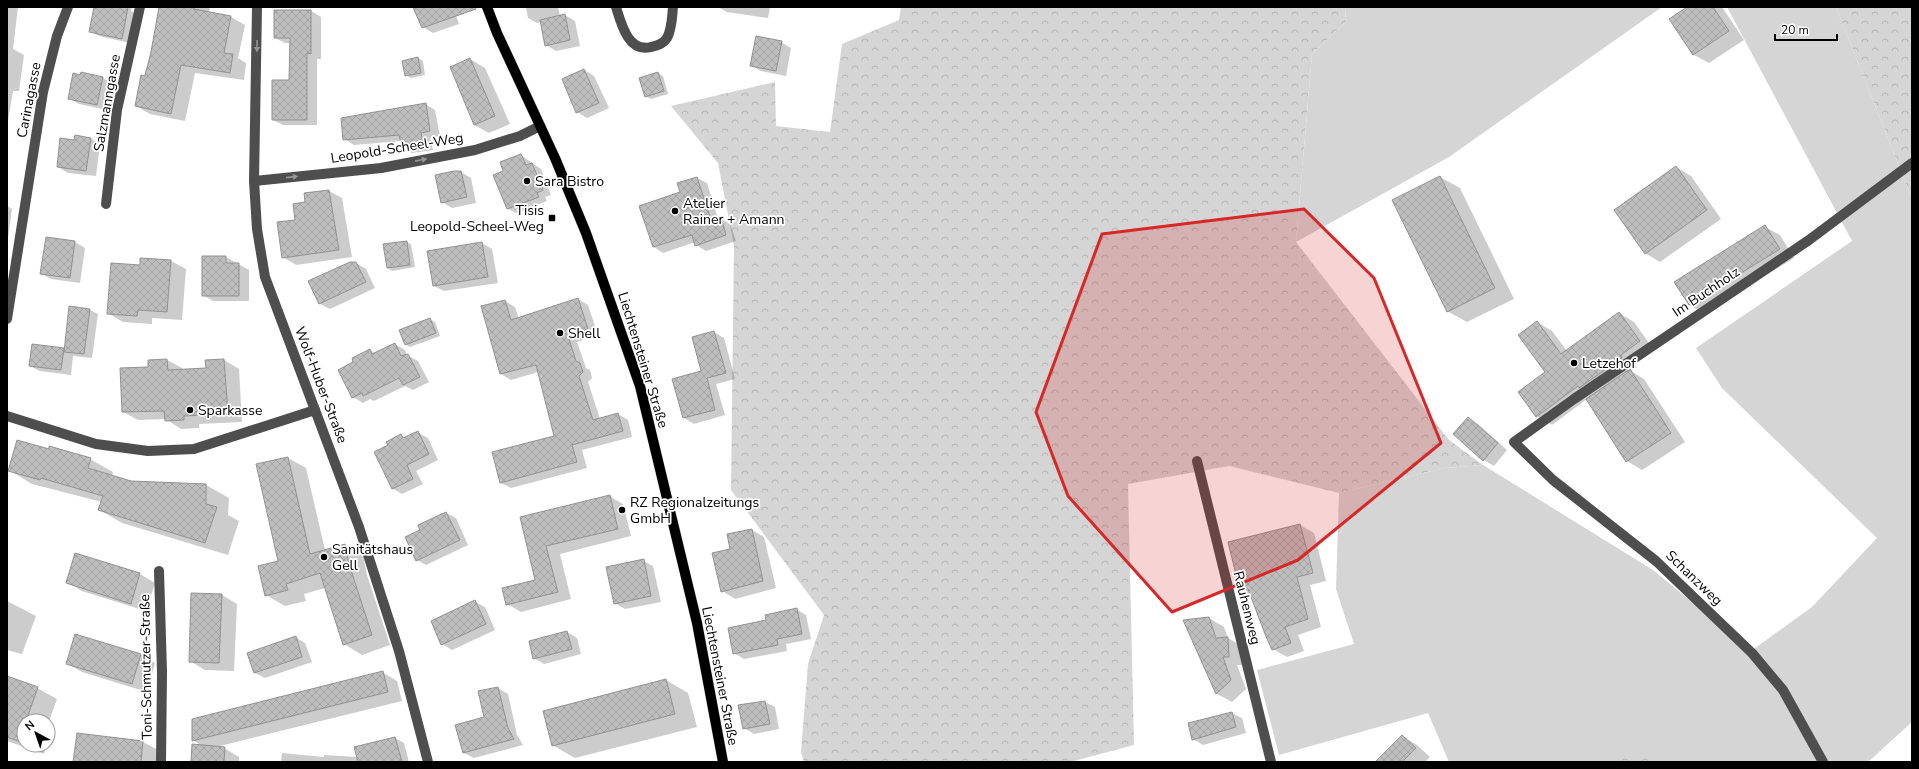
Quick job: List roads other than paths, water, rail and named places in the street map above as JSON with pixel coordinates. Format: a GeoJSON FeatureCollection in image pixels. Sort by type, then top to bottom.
{"type":"FeatureCollection","features":[{"type":"Feature","properties":{"kind":"main road","name":"Liechtensteiner Straße"},"geometry":{"type":"LineString","coordinates":[[488,7],[497,33],[556,158],[586,233],[640,386],[697,623],[723,762]]}},
{"type":"Feature","properties":{"kind":"street","name":"Carinagasse"},"geometry":{"type":"LineString","coordinates":[[7,319],[10,280],[43,92],[57,36],[68,7]]}},
{"type":"Feature","properties":{"kind":"street","name":"Salzmanngasse"},"geometry":{"type":"LineString","coordinates":[[106,204],[117,110],[140,7]]}},
{"type":"Feature","properties":{"kind":"street","name":"Wolf-Huber-Straße"},"geometry":{"type":"LineString","coordinates":[[257,7],[254,181],[257,229],[265,277],[359,527],[399,650],[428,762]]}},
{"type":"Feature","properties":{"kind":"street"},"geometry":{"type":"LineString","coordinates":[[616,7],[623,29],[629,38],[636,46],[646,49],[659,46],[666,39],[673,7]]}},
{"type":"Feature","properties":{"kind":"street","name":"Leopold-Scheel-Weg"},"geometry":{"type":"LineString","coordinates":[[254,181],[381,168],[475,150],[520,136],[540,126]]}},
{"type":"Feature","properties":{"kind":"street","name":"Im Buchholz"},"geometry":{"type":"LineString","coordinates":[[1514,442],[1580,395],[1809,240],[1912,163]]}},
{"type":"Feature","properties":{"kind":"street"},"geometry":{"type":"LineString","coordinates":[[7,416],[96,444],[148,451],[194,449],[315,410]]}},
{"type":"Feature","properties":{"kind":"street","name":"Schanzweg"},"geometry":{"type":"LineString","coordinates":[[1514,442],[1553,480],[1656,561],[1752,653],[1783,690],[1823,762]]}},
{"type":"Feature","properties":{"kind":"street","name":"Rauhenweg"},"geometry":{"type":"LineString","coordinates":[[1197,461],[1271,762]]}},
{"type":"Feature","properties":{"kind":"street","name":"Toni-Schmutzer-Straße"},"geometry":{"type":"LineString","coordinates":[[159,571],[162,672],[161,762]]}},
{"type":"Feature","properties":{"kind":"place","name":"Sara Bistro"},"geometry":{"type":"Point","coordinates":[527,181]}},
{"type":"Feature","properties":{"kind":"place","name":"Atelier Rainer + Amann"},"geometry":{"type":"Point","coordinates":[675,211]}},
{"type":"Feature","properties":{"kind":"place","name":"Tisis Leopold-Scheel-Weg"},"geometry":{"type":"Point","coordinates":[552,218]}},
{"type":"Feature","properties":{"kind":"place","name":"Shell"},"geometry":{"type":"Point","coordinates":[560,333]}},
{"type":"Feature","properties":{"kind":"place","name":"Letzehof"},"geometry":{"type":"Point","coordinates":[1574,363]}},
{"type":"Feature","properties":{"kind":"place","name":"Sparkasse"},"geometry":{"type":"Point","coordinates":[190,410]}},
{"type":"Feature","properties":{"kind":"place","name":"RZ Regionalzeitungs GmbH"},"geometry":{"type":"Point","coordinates":[622,510]}},
{"type":"Feature","properties":{"kind":"place","name":"Sanitätshaus Gell"},"geometry":{"type":"Point","coordinates":[324,557]}}]}
